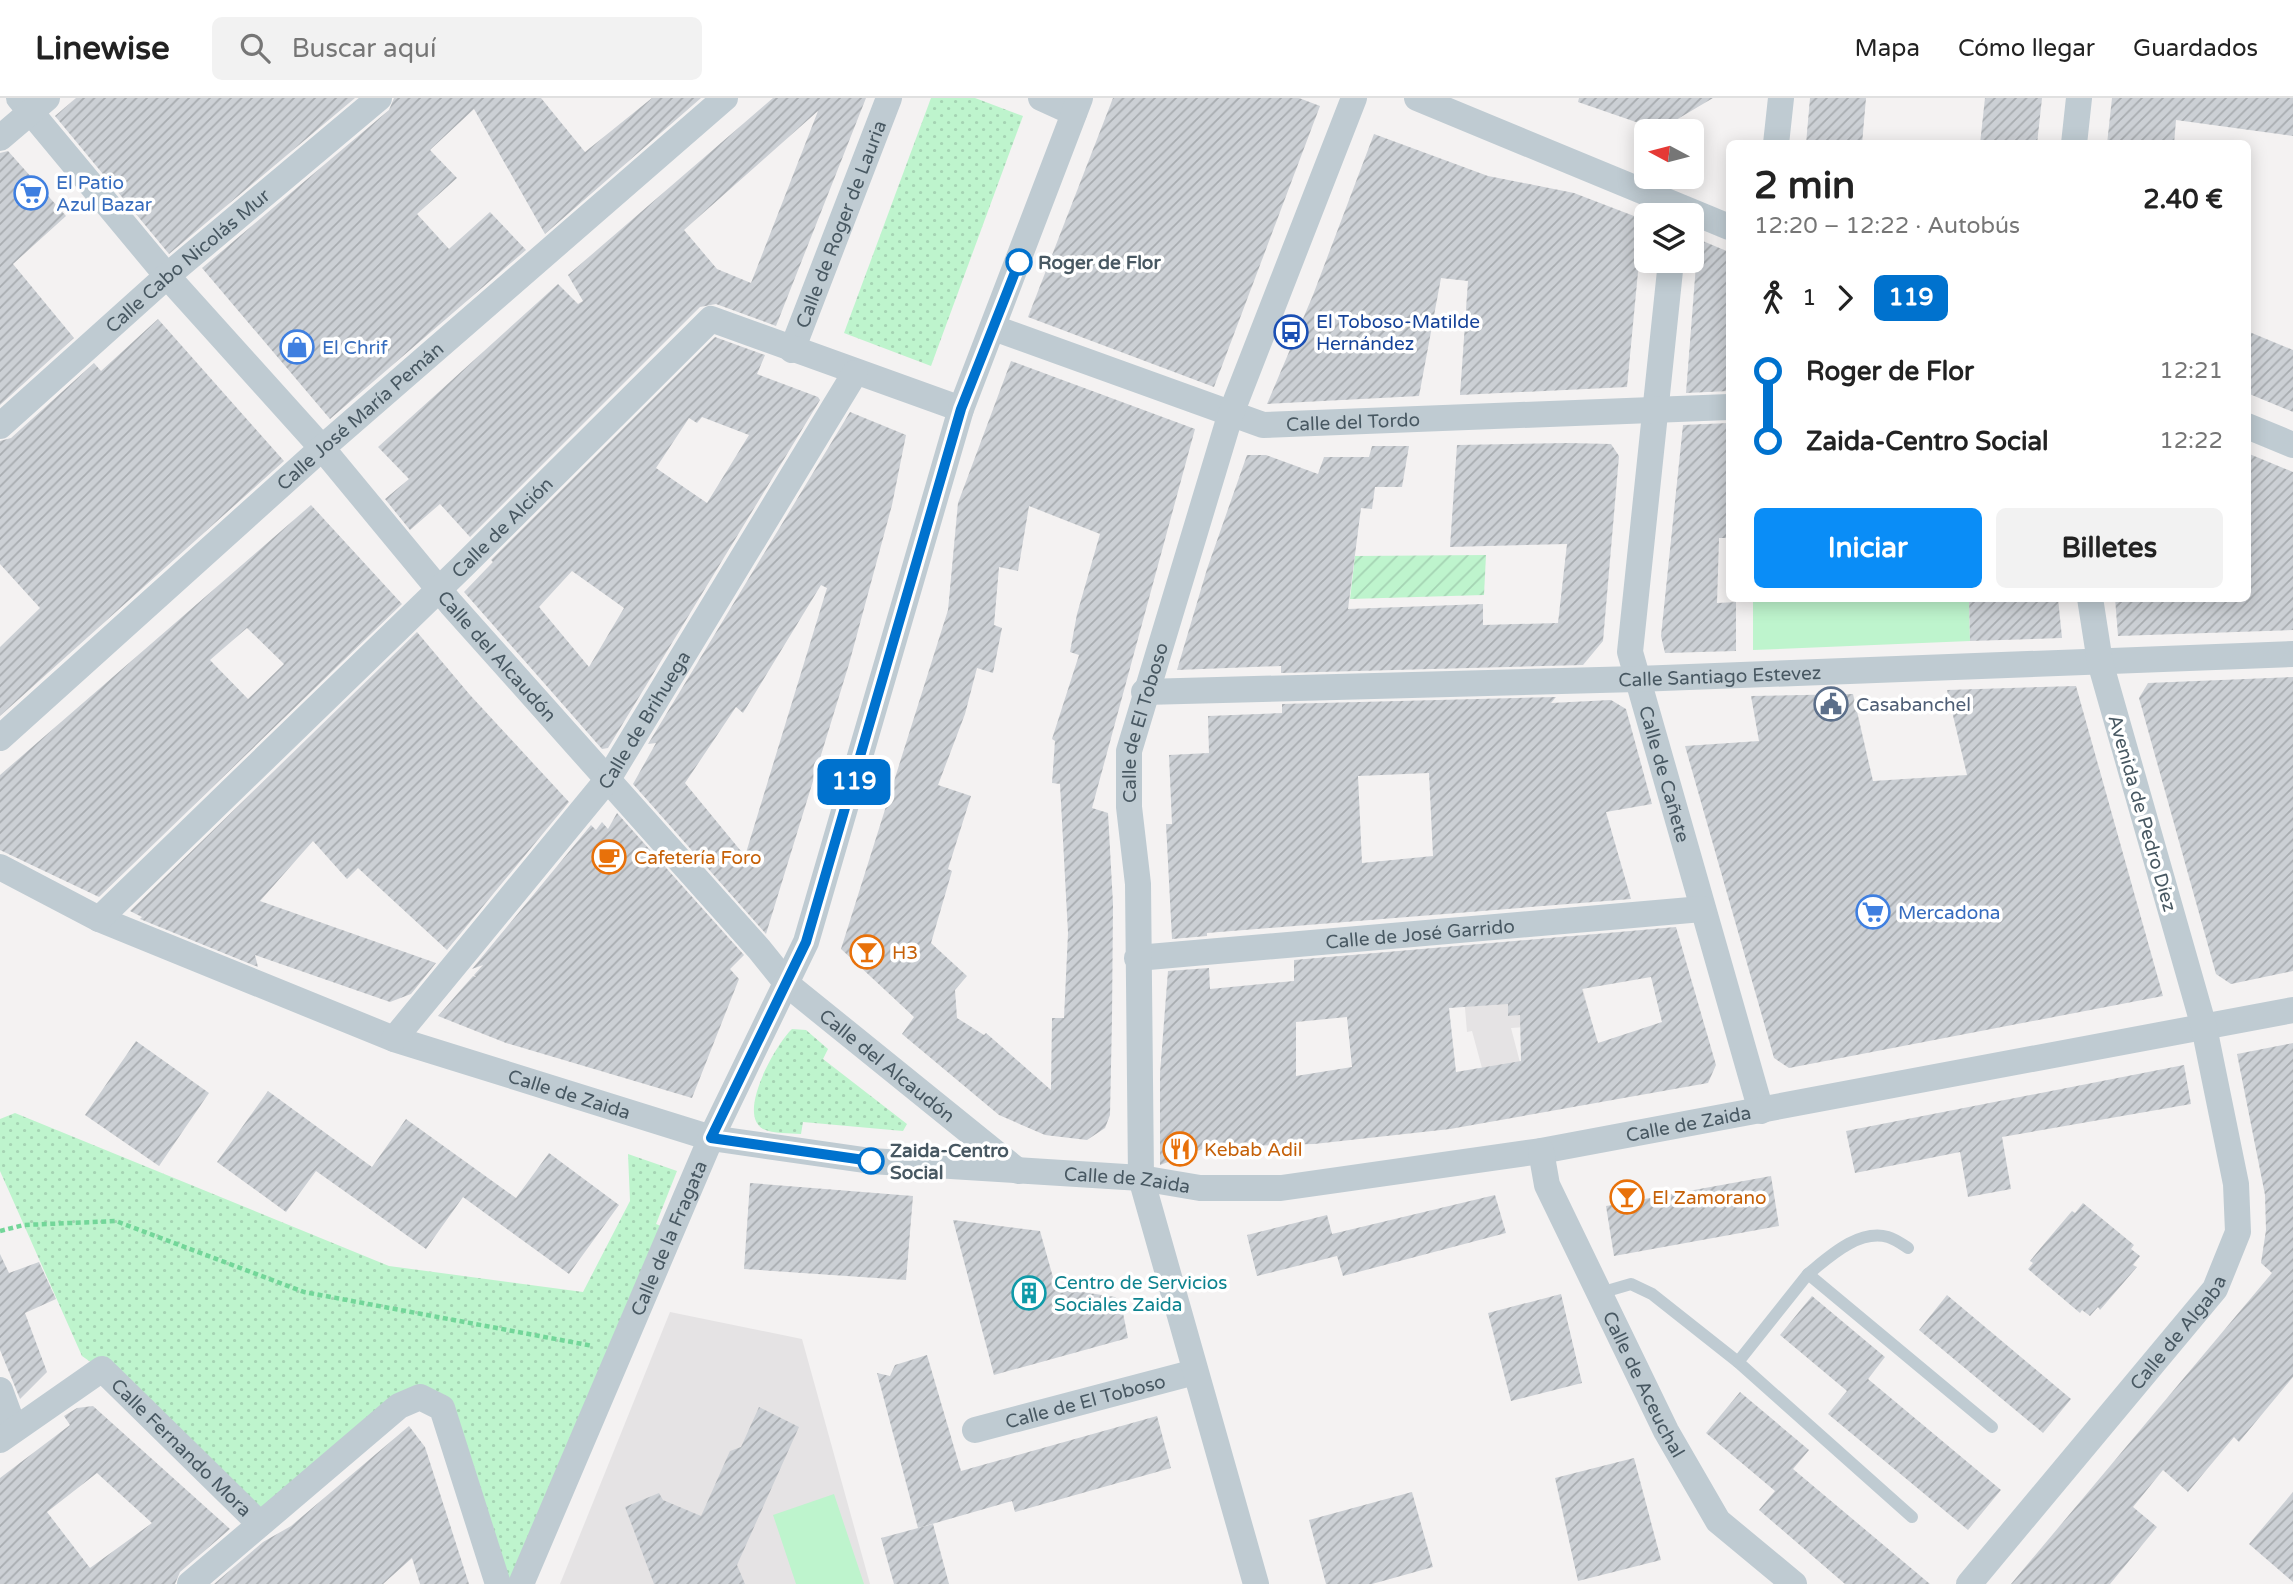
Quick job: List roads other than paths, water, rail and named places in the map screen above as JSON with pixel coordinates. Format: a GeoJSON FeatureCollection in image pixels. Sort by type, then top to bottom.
{"type":"FeatureCollection","features":[{"type":"Feature","properties":{"kind":"street","name":"Calle Cabo Nicolás Mur"},"geometry":{"type":"LineString","coordinates":[[0,426],[167,276],[379,98]]}},
{"type":"Feature","properties":{"kind":"street","name":"Calle José María Pemán"},"geometry":{"type":"LineString","coordinates":[[0,738],[322,448],[725,98]]}},
{"type":"Feature","properties":{"kind":"street","name":"Calle de Roger de Lauria"},"geometry":{"type":"LineString","coordinates":[[792,350],[888,98]]}},
{"type":"Feature","properties":{"kind":"street"},"geometry":{"type":"LineString","coordinates":[[1041,98],[1077,106]]}},
{"type":"Feature","properties":{"kind":"street","name":"Calle de El Toboso"},"geometry":{"type":"LineString","coordinates":[[1256,1584],[1141,1178],[1138,884],[1129,807],[1129,751],[1144,692],[1230,416],[1354,98]]}},
{"type":"Feature","properties":{"kind":"street"},"geometry":{"type":"LineString","coordinates":[[1417,98],[1658,203]]}},
{"type":"Feature","properties":{"kind":"street"},"geometry":{"type":"LineString","coordinates":[[1776,140],[1781,98]]}},
{"type":"Feature","properties":{"kind":"street"},"geometry":{"type":"LineString","coordinates":[[2074,140],[2079,98]]}},
{"type":"Feature","properties":{"kind":"street","name":"Calle del Alcaudón"},"geometry":{"type":"LineString","coordinates":[[32,103],[167,276],[322,448],[438,589],[788,985],[1018,1171]]}},
{"type":"Feature","properties":{"kind":"street"},"geometry":{"type":"LineString","coordinates":[[0,138],[32,103]]}},
{"type":"Feature","properties":{"kind":"street","name":"Calle de la Fragata"},"geometry":{"type":"LineString","coordinates":[[522,1584],[616,1356],[711,1138],[788,985],[810,929],[961,409],[1077,106]]}},
{"type":"Feature","properties":{"kind":"street"},"geometry":{"type":"LineString","coordinates":[[1704,219],[1726,226]]}},
{"type":"Feature","properties":{"kind":"street","name":"Calle de Cañete"},"geometry":{"type":"LineString","coordinates":[[1670,273],[1630,652],[1761,1111]]}},
{"type":"Feature","properties":{"kind":"street","name":"Calle de Alción"},"geometry":{"type":"LineString","coordinates":[[99,919],[711,319],[961,409]]}},
{"type":"Feature","properties":{"kind":"street","name":"Calle del Tordo"},"geometry":{"type":"LineString","coordinates":[[994,328],[1230,416],[1263,425],[1726,407]]}},
{"type":"Feature","properties":{"kind":"street","name":"Calle de Brihuega"},"geometry":{"type":"LineString","coordinates":[[394,1039],[608,779],[855,373]]}},
{"type":"Feature","properties":{"kind":"street"},"geometry":{"type":"LineString","coordinates":[[2251,428],[2293,444]]}},
{"type":"Feature","properties":{"kind":"street","name":"Avenida de Pedro Díez"},"geometry":{"type":"LineString","coordinates":[[2091,602],[2100,662],[2204,1027]]}},
{"type":"Feature","properties":{"kind":"street","name":"Calle Santiago Estevez"},"geometry":{"type":"LineString","coordinates":[[1144,692],[1637,679],[2293,654]]}},
{"type":"Feature","properties":{"kind":"street","name":"Calle de Zaida"},"geometry":{"type":"LineString","coordinates":[[0,867],[99,919],[394,1039],[711,1138],[871,1161],[1141,1178],[1200,1188],[1281,1188],[1541,1151],[2293,1010]]}},
{"type":"Feature","properties":{"kind":"street","name":"Calle de José Garrido"},"geometry":{"type":"LineString","coordinates":[[1137,958],[1702,909]]}},
{"type":"Feature","properties":{"kind":"street","name":"Calle de Algaba"},"geometry":{"type":"LineString","coordinates":[[1969,1584],[2215,1289],[2238,1232],[2236,1184],[2204,1027]]}},
{"type":"Feature","properties":{"kind":"street","name":"Calle de Aceuchal"},"geometry":{"type":"LineString","coordinates":[[1541,1151],[1547,1185],[1666,1432],[1718,1521],[1794,1584]]}},
{"type":"Feature","properties":{"kind":"street","name":"Calle Fernando Mora"},"geometry":{"type":"LineString","coordinates":[[7,1434],[102,1370],[260,1524]]}},
{"type":"Feature","properties":{"kind":"street","name":"Calle de El Toboso"},"geometry":{"type":"LineString","coordinates":[[975,1430],[1195,1372]]}},
{"type":"Feature","properties":{"kind":"street"},"geometry":{"type":"LineString","coordinates":[[0,1390],[7,1434]]}},
{"type":"Feature","properties":{"kind":"street"},"geometry":{"type":"LineString","coordinates":[[190,1584],[399,1406],[420,1397],[442,1408],[498,1584]]}},
{"type":"Feature","properties":{"kind":"lane"},"geometry":{"type":"LineString","coordinates":[[1738,1362],[1808,1274],[1835,1251],[1865,1237],[1888,1236],[1908,1248]]}},
{"type":"Feature","properties":{"kind":"lane"},"geometry":{"type":"LineString","coordinates":[[1808,1274],[1992,1427]]}},
{"type":"Feature","properties":{"kind":"lane"},"geometry":{"type":"LineString","coordinates":[[1600,1293],[1631,1284],[1643,1288],[1738,1362],[1912,1517]]}},
{"type":"Feature","properties":{"kind":"place","name":"El Patio Azul Bazar"},"geometry":{"type":"Point","coordinates":[31,193]}},
{"type":"Feature","properties":{"kind":"place","name":"Roger de Flor"},"geometry":{"type":"Point","coordinates":[1019,262]}},
{"type":"Feature","properties":{"kind":"place","name":"El Toboso-Matilde Hernández"},"geometry":{"type":"Point","coordinates":[1291,332]}},
{"type":"Feature","properties":{"kind":"place","name":"El Chrif"},"geometry":{"type":"Point","coordinates":[297,347]}},
{"type":"Feature","properties":{"kind":"place","name":"Casabanchel"},"geometry":{"type":"Point","coordinates":[1831,704]}},
{"type":"Feature","properties":{"kind":"place","name":"Cafetería Foro"},"geometry":{"type":"Point","coordinates":[609,857]}},
{"type":"Feature","properties":{"kind":"place","name":"Mercadona"},"geometry":{"type":"Point","coordinates":[1873,912]}},
{"type":"Feature","properties":{"kind":"place","name":"H3"},"geometry":{"type":"Point","coordinates":[867,952]}},
{"type":"Feature","properties":{"kind":"place","name":"Kebab Adil"},"geometry":{"type":"Point","coordinates":[1180,1149]}},
{"type":"Feature","properties":{"kind":"place","name":"Zaida-Centro Social"},"geometry":{"type":"Point","coordinates":[871,1161]}},
{"type":"Feature","properties":{"kind":"place","name":"El Zamorano"},"geometry":{"type":"Point","coordinates":[1627,1197]}},
{"type":"Feature","properties":{"kind":"place","name":"Centro de Servicios Sociales Zaida"},"geometry":{"type":"Point","coordinates":[1029,1293]}}]}
